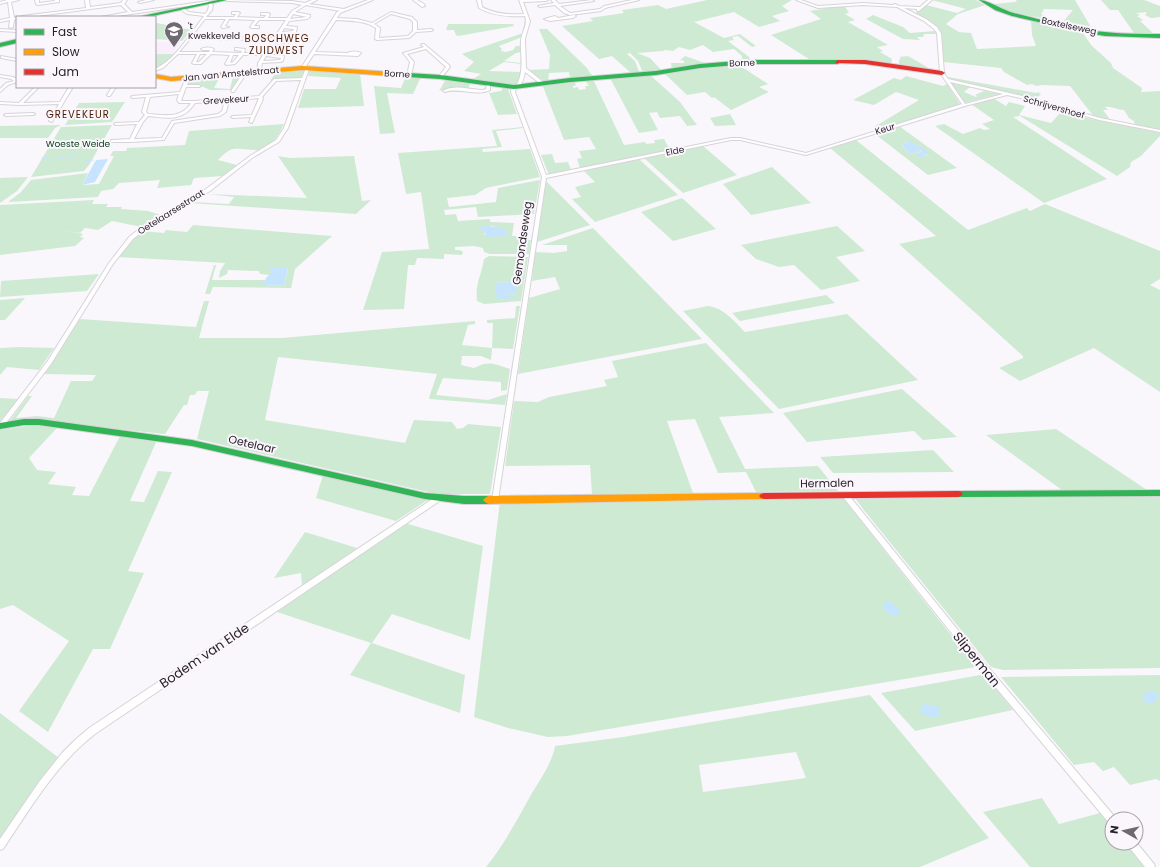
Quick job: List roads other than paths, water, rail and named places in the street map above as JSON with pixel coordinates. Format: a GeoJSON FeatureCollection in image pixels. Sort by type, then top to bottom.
{"type":"FeatureCollection","features":[{"type":"Feature","properties":{"kind":"street"},"geometry":{"type":"LineString","coordinates":[[0,2],[17,0]]}},
{"type":"Feature","properties":{"kind":"street"},"geometry":{"type":"LineString","coordinates":[[37,0],[38,4],[57,2],[56,0]]}},
{"type":"Feature","properties":{"kind":"street"},"geometry":{"type":"LineString","coordinates":[[87,0],[88,8]]}},
{"type":"Feature","properties":{"kind":"street"},"geometry":{"type":"LineString","coordinates":[[36,16],[122,4],[125,0]]}},
{"type":"Feature","properties":{"kind":"street"},"geometry":{"type":"LineString","coordinates":[[140,2],[152,0]]}},
{"type":"Feature","properties":{"kind":"street"},"geometry":{"type":"LineString","coordinates":[[134,16],[226,0],[304,4],[343,10],[371,0]]}},
{"type":"Feature","properties":{"kind":"street"},"geometry":{"type":"LineString","coordinates":[[259,73],[261,62],[292,13],[304,4],[315,0]]}},
{"type":"Feature","properties":{"kind":"street"},"geometry":{"type":"LineString","coordinates":[[415,0],[423,6]]}},
{"type":"Feature","properties":{"kind":"street"},"geometry":{"type":"LineString","coordinates":[[479,0],[480,7],[483,9],[506,14],[526,15]]}},
{"type":"Feature","properties":{"kind":"street"},"geometry":{"type":"LineString","coordinates":[[516,87],[521,82],[524,69],[523,41],[528,20],[521,1],[546,0]]}},
{"type":"Feature","properties":{"kind":"street"},"geometry":{"type":"LineString","coordinates":[[553,0],[567,14],[601,10],[603,6],[637,0]]}},
{"type":"Feature","properties":{"kind":"street"},"geometry":{"type":"LineString","coordinates":[[616,0],[620,4]]}},
{"type":"Feature","properties":{"kind":"street"},"geometry":{"type":"LineString","coordinates":[[798,0],[818,8],[862,4],[895,5],[920,8]]}},
{"type":"Feature","properties":{"kind":"street"},"geometry":{"type":"LineString","coordinates":[[913,13],[930,0]]}},
{"type":"Feature","properties":{"kind":"street","name":"Boxtelseweg"},"geometry":{"type":"LineString","coordinates":[[981,0],[997,9],[1014,15],[1095,32],[1160,36]]}},
{"type":"Feature","properties":{"kind":"street"},"geometry":{"type":"LineString","coordinates":[[9,1],[12,18],[11,27]]}},
{"type":"Feature","properties":{"kind":"street"},"geometry":{"type":"LineString","coordinates":[[540,6],[592,1]]}},
{"type":"Feature","properties":{"kind":"street"},"geometry":{"type":"LineString","coordinates":[[134,16],[182,9],[212,2]]}},
{"type":"Feature","properties":{"kind":"street"},"geometry":{"type":"LineString","coordinates":[[156,70],[164,67],[176,53],[211,8],[212,2]]}},
{"type":"Feature","properties":{"kind":"street"},"geometry":{"type":"LineString","coordinates":[[122,4],[134,16]]}},
{"type":"Feature","properties":{"kind":"street"},"geometry":{"type":"LineString","coordinates":[[895,5],[913,13],[933,25],[939,33],[945,77],[964,105]]}},
{"type":"Feature","properties":{"kind":"street"},"geometry":{"type":"LineString","coordinates":[[182,9],[188,13],[228,18],[266,18],[288,20],[307,18],[309,16],[292,13]]}},
{"type":"Feature","properties":{"kind":"street","name":"Oetelaarsestraat"},"geometry":{"type":"LineString","coordinates":[[0,426],[49,363],[111,262],[131,238],[145,227],[208,190],[251,157],[278,141],[286,128],[304,79],[305,69],[313,53],[339,12],[343,10]]}},
{"type":"Feature","properties":{"kind":"street"},"geometry":{"type":"LineString","coordinates":[[233,14],[238,13],[235,18]]}},
{"type":"Feature","properties":{"kind":"street"},"geometry":{"type":"LineString","coordinates":[[372,24],[391,13],[414,20],[415,31]]}},
{"type":"Feature","properties":{"kind":"street"},"geometry":{"type":"LineString","coordinates":[[262,14],[268,14],[266,18]]}},
{"type":"Feature","properties":{"kind":"street"},"geometry":{"type":"LineString","coordinates":[[557,19],[575,17],[573,14]]}},
{"type":"Feature","properties":{"kind":"street"},"geometry":{"type":"LineString","coordinates":[[0,21],[16,18]]}},
{"type":"Feature","properties":{"kind":"street"},"geometry":{"type":"LineString","coordinates":[[227,27],[223,27],[228,18]]}},
{"type":"Feature","properties":{"kind":"street"},"geometry":{"type":"LineString","coordinates":[[258,18],[252,27],[258,27]]}},
{"type":"Feature","properties":{"kind":"street"},"geometry":{"type":"LineString","coordinates":[[335,19],[357,20],[372,24],[378,28],[377,39],[409,37],[415,31],[431,30]]}},
{"type":"Feature","properties":{"kind":"street"},"geometry":{"type":"LineString","coordinates":[[279,33],[294,32],[296,28],[283,27]]}},
{"type":"Feature","properties":{"kind":"street"},"geometry":{"type":"LineString","coordinates":[[0,30],[16,30]]}},
{"type":"Feature","properties":{"kind":"street"},"geometry":{"type":"LineString","coordinates":[[188,38],[275,40],[288,42],[286,46],[270,47]]}},
{"type":"Feature","properties":{"kind":"street"},"geometry":{"type":"LineString","coordinates":[[0,44],[16,41]]}},
{"type":"Feature","properties":{"kind":"street"},"geometry":{"type":"LineString","coordinates":[[409,75],[412,62],[405,53],[424,47],[447,65],[448,67],[440,77]]}},
{"type":"Feature","properties":{"kind":"street"},"geometry":{"type":"LineString","coordinates":[[199,53],[194,63],[200,63],[210,54],[212,49],[203,49]]}},
{"type":"Feature","properties":{"kind":"street"},"geometry":{"type":"LineString","coordinates":[[232,54],[227,64],[234,64],[244,50],[236,49]]}},
{"type":"Feature","properties":{"kind":"street"},"geometry":{"type":"LineString","coordinates":[[0,52],[1,58],[16,60]]}},
{"type":"Feature","properties":{"kind":"street"},"geometry":{"type":"LineString","coordinates":[[176,53],[242,54],[283,57],[281,61],[261,62]]}},
{"type":"Feature","properties":{"kind":"street"},"geometry":{"type":"LineString","coordinates":[[313,53],[349,54]]}},
{"type":"Feature","properties":{"kind":"street","name":"Borne"},"geometry":{"type":"LineString","coordinates":[[305,69],[440,77],[516,87],[542,83],[656,74],[700,66],[738,62],[865,62],[945,77]]}},
{"type":"Feature","properties":{"kind":"street","name":"Jan van Amstelstraat"},"geometry":{"type":"LineString","coordinates":[[156,76],[186,82],[244,74],[305,69]]}},
{"type":"Feature","properties":{"kind":"street"},"geometry":{"type":"LineString","coordinates":[[524,69],[542,83]]}},
{"type":"Feature","properties":{"kind":"street"},"geometry":{"type":"LineString","coordinates":[[147,115],[183,117],[214,116],[222,114],[232,92],[244,74]]}},
{"type":"Feature","properties":{"kind":"street"},"geometry":{"type":"LineString","coordinates":[[0,76],[12,78],[16,80]]}},
{"type":"Feature","properties":{"kind":"street"},"geometry":{"type":"LineString","coordinates":[[12,78],[16,76]]}},
{"type":"Feature","properties":{"kind":"street","name":"Schrijvershoef"},"geometry":{"type":"LineString","coordinates":[[945,77],[1084,116],[1160,131]]}},
{"type":"Feature","properties":{"kind":"street","name":"Grevekeur"},"geometry":{"type":"LineString","coordinates":[[180,93],[180,102],[260,97],[275,80],[304,79]]}},
{"type":"Feature","properties":{"kind":"street"},"geometry":{"type":"LineString","coordinates":[[0,90],[7,84],[16,81]]}},
{"type":"Feature","properties":{"kind":"street"},"geometry":{"type":"LineString","coordinates":[[133,97],[180,93],[186,82]]}},
{"type":"Feature","properties":{"kind":"street","name":"Grevekeur"},"geometry":{"type":"LineString","coordinates":[[186,82],[199,86]]}},
{"type":"Feature","properties":{"kind":"street"},"geometry":{"type":"LineString","coordinates":[[445,91],[455,88],[482,91],[488,90],[488,84]]}},
{"type":"Feature","properties":{"kind":"street","name":"Gemondseweg"},"geometry":{"type":"LineString","coordinates":[[495,500],[544,177],[513,92],[516,87]]}},
{"type":"Feature","properties":{"kind":"street"},"geometry":{"type":"LineString","coordinates":[[20,104],[36,88]]}},
{"type":"Feature","properties":{"kind":"street"},"geometry":{"type":"LineString","coordinates":[[51,120],[70,88]]}},
{"type":"Feature","properties":{"kind":"street"},"geometry":{"type":"LineString","coordinates":[[109,95],[113,88]]}},
{"type":"Feature","properties":{"kind":"street","name":"Keur"},"geometry":{"type":"LineString","coordinates":[[806,154],[964,105],[1006,94]]}},
{"type":"Feature","properties":{"kind":"street"},"geometry":{"type":"LineString","coordinates":[[147,115],[144,112],[148,96]]}},
{"type":"Feature","properties":{"kind":"street"},"geometry":{"type":"LineString","coordinates":[[251,122],[261,99],[260,97]]}},
{"type":"Feature","properties":{"kind":"street"},"geometry":{"type":"LineString","coordinates":[[0,102],[20,104],[61,103]]}},
{"type":"Feature","properties":{"kind":"street"},"geometry":{"type":"LineString","coordinates":[[112,141],[163,139],[173,122],[183,117],[194,102]]}},
{"type":"Feature","properties":{"kind":"street"},"geometry":{"type":"LineString","coordinates":[[18,115],[27,104]]}},
{"type":"Feature","properties":{"kind":"street"},"geometry":{"type":"LineString","coordinates":[[6,115],[34,114]]}},
{"type":"Feature","properties":{"kind":"street"},"geometry":{"type":"LineString","coordinates":[[131,141],[140,123],[147,115]]}},
{"type":"Feature","properties":{"kind":"street"},"geometry":{"type":"LineString","coordinates":[[233,117],[254,116]]}},
{"type":"Feature","properties":{"kind":"street"},"geometry":{"type":"LineString","coordinates":[[116,124],[140,123]]}},
{"type":"Feature","properties":{"kind":"street","name":"Elde"},"geometry":{"type":"LineString","coordinates":[[544,177],[731,139],[740,139],[806,154]]}},
{"type":"Feature","properties":{"kind":"street","name":"Oetelaar"},"geometry":{"type":"LineString","coordinates":[[0,426],[24,422],[40,422],[192,443],[439,498],[495,500]]}},
{"type":"Feature","properties":{"kind":"street","name":"Hermalen"},"geometry":{"type":"LineString","coordinates":[[495,500],[845,495],[1160,493]]}},
{"type":"Feature","properties":{"kind":"street","name":"Sliperman"},"geometry":{"type":"LineString","coordinates":[[845,495],[980,663],[1104,811]]}},
{"type":"Feature","properties":{"kind":"street","name":"Bodem van Elde"},"geometry":{"type":"LineString","coordinates":[[0,846],[60,762],[76,744],[225,640],[439,498]]}},
{"type":"Feature","properties":{"kind":"street"},"geometry":{"type":"LineString","coordinates":[[1138,851],[1151,867]]}},
{"type":"Feature","properties":{"kind":"water"},"geometry":{"type":"Polygon","coordinates":[[[906,142],[911,142],[926,150],[927,154],[923,157],[917,156],[917,154],[922,151],[920,150],[912,154],[909,153],[902,146],[906,142]]]}},
{"type":"Feature","properties":{"kind":"water"},"geometry":{"type":"Polygon","coordinates":[[[108,159],[95,182],[82,185],[96,160],[108,159]]]}},
{"type":"Feature","properties":{"kind":"water"},"geometry":{"type":"Polygon","coordinates":[[[483,226],[499,227],[509,233],[505,236],[487,237],[480,229],[483,226]]]}},
{"type":"Feature","properties":{"kind":"water"},"geometry":{"type":"Polygon","coordinates":[[[267,268],[288,268],[284,286],[263,285],[266,278],[273,271],[267,268]]]}},
{"type":"Feature","properties":{"kind":"water"},"geometry":{"type":"Polygon","coordinates":[[[518,282],[516,293],[505,294],[516,296],[516,298],[498,299],[495,283],[518,282]]]}},
{"type":"Feature","properties":{"kind":"water"},"geometry":{"type":"Polygon","coordinates":[[[889,601],[893,603],[900,611],[897,616],[890,615],[884,610],[884,603],[889,601]]]}},
{"type":"Feature","properties":{"kind":"water"},"geometry":{"type":"Polygon","coordinates":[[[1150,691],[1156,692],[1159,697],[1151,704],[1144,701],[1142,697],[1150,691]]]}},
{"type":"Feature","properties":{"kind":"water"},"geometry":{"type":"Polygon","coordinates":[[[924,704],[938,706],[941,714],[934,718],[922,714],[920,708],[924,704]]]}},
{"type":"Feature","properties":{"kind":"waterway"},"geometry":{"type":"LineString","coordinates":[[42,158],[53,160],[79,155],[82,156],[85,161],[93,160]]}},
{"type":"Feature","properties":{"kind":"place","name":"'t Kwekkeveld"},"geometry":{"type":"Point","coordinates":[174,48]}},
{"type":"Feature","properties":{"kind":"district","name":"BOSCHWEG ZUIDWEST"},"geometry":{"type":"Point","coordinates":[277,44]}},
{"type":"Feature","properties":{"kind":"district","name":"GREVEKEUR"},"geometry":{"type":"Point","coordinates":[78,114]}},
{"type":"Feature","properties":{"kind":"park label","name":"Woeste Weide"},"geometry":{"type":"Point","coordinates":[78,144]}}]}
